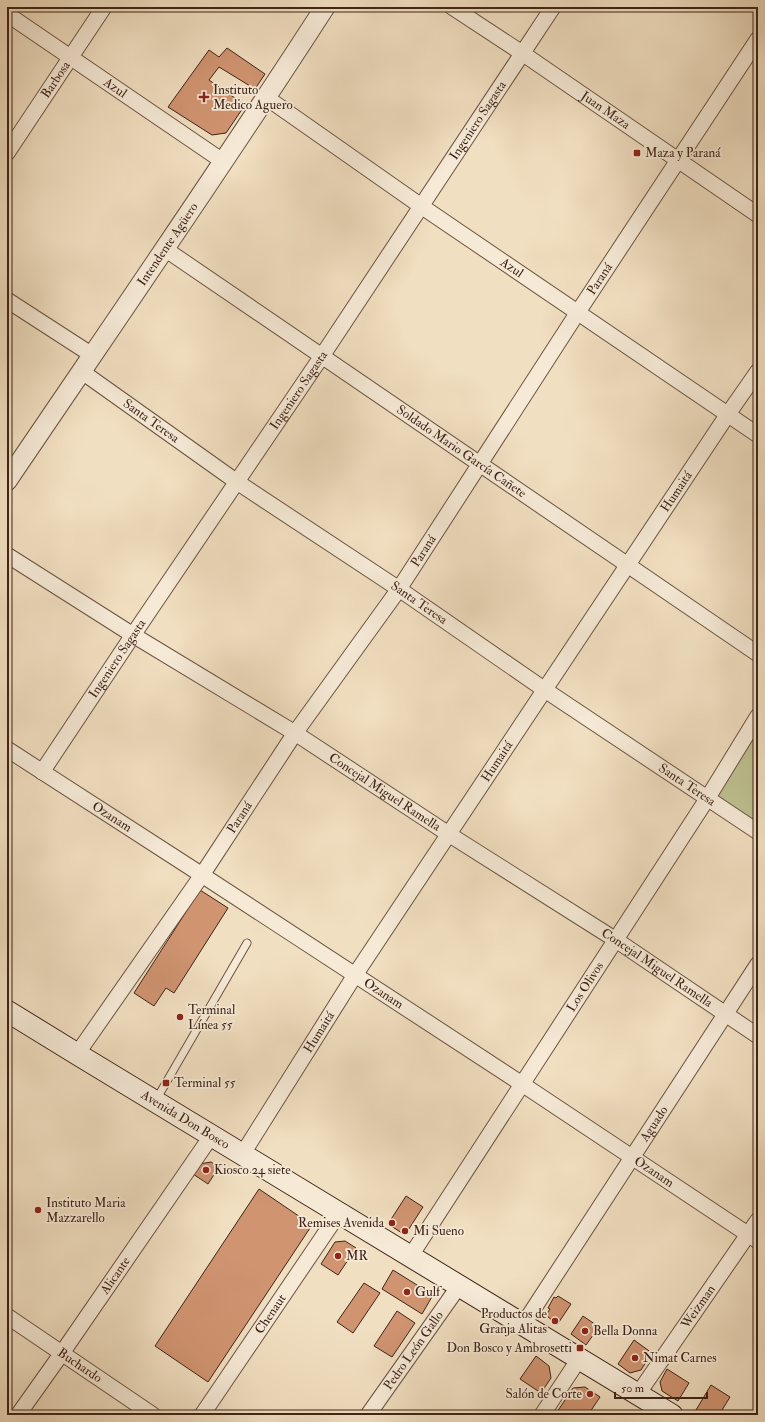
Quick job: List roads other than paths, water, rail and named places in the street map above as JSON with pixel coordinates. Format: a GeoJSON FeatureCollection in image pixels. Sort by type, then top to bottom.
{"type":"FeatureCollection","features":[{"type":"Feature","properties":{"kind":"main road","name":"Avenida Don Bosco"},"geometry":{"type":"LineString","coordinates":[[7,1010],[212,1135],[242,1155],[672,1415]]}},
{"type":"Feature","properties":{"kind":"street","name":"Barbosa"},"geometry":{"type":"LineString","coordinates":[[7,153],[104,7]]}},
{"type":"Feature","properties":{"kind":"street","name":"Intendente Agüero"},"geometry":{"type":"LineString","coordinates":[[7,481],[165,250],[326,7]]}},
{"type":"Feature","properties":{"kind":"street","name":"Juan Maza"},"geometry":{"type":"LineString","coordinates":[[452,7],[522,53],[758,215]]}},
{"type":"Feature","properties":{"kind":"street","name":"Ingeniero Sagasta"},"geometry":{"type":"LineString","coordinates":[[42,772],[322,356],[552,7]]}},
{"type":"Feature","properties":{"kind":"street","name":"Azul"},"geometry":{"type":"LineString","coordinates":[[7,14],[224,162]]}},
{"type":"Feature","properties":{"kind":"street","name":"Paraná"},"geometry":{"type":"LineString","coordinates":[[77,1054],[202,875],[295,733],[399,590],[479,463],[758,39]]}},
{"type":"Feature","properties":{"kind":"street","name":"Azul"},"geometry":{"type":"LineString","coordinates":[[267,98],[421,206],[758,435]]}},
{"type":"Feature","properties":{"kind":"street","name":"Soldado Mario García Cañete"},"geometry":{"type":"LineString","coordinates":[[165,250],[758,654]]}},
{"type":"Feature","properties":{"kind":"street","name":"Santa Teresa"},"geometry":{"type":"LineString","coordinates":[[7,300],[237,482],[758,832]]}},
{"type":"Feature","properties":{"kind":"street","name":"Humaitá"},"geometry":{"type":"LineString","coordinates":[[242,1155],[355,976],[758,371]]}},
{"type":"Feature","properties":{"kind":"street","name":"Concejal Miguel Ramella"},"geometry":{"type":"LineString","coordinates":[[7,556],[133,635],[295,733],[450,835],[616,940],[758,1036]]}},
{"type":"Feature","properties":{"kind":"street","name":"Los Olivos"},"geometry":{"type":"LineString","coordinates":[[410,1257],[707,799],[758,716]]}},
{"type":"Feature","properties":{"kind":"street","name":"Ozanam"},"geometry":{"type":"LineString","coordinates":[[7,749],[522,1084],[753,1238]]}},
{"type":"Feature","properties":{"kind":"street","name":"Aguado"},"geometry":{"type":"LineString","coordinates":[[523,1325],[758,964]]}},
{"type":"Feature","properties":{"kind":"street","name":"Alicante"},"geometry":{"type":"LineString","coordinates":[[18,1415],[212,1135]]}},
{"type":"Feature","properties":{"kind":"street","name":"Chenaut"},"geometry":{"type":"LineString","coordinates":[[202,1415],[339,1214]]}},
{"type":"Feature","properties":{"kind":"street","name":"Weizman"},"geometry":{"type":"LineString","coordinates":[[638,1394],[753,1238],[758,1220]]}},
{"type":"Feature","properties":{"kind":"street","name":"Pedro León Gallo"},"geometry":{"type":"LineString","coordinates":[[368,1415],[459,1286]]}},
{"type":"Feature","properties":{"kind":"street","name":"Buchardo"},"geometry":{"type":"LineString","coordinates":[[7,1316],[153,1415]]}},
{"type":"Feature","properties":{"kind":"street"},"geometry":{"type":"LineString","coordinates":[[542,1415],[579,1359]]}},
{"type":"Feature","properties":{"kind":"lane"},"geometry":{"type":"LineString","coordinates":[[155,1101],[247,943]]}},
{"type":"Feature","properties":{"kind":"place","name":"Instituto Medico Aguero"},"geometry":{"type":"Point","coordinates":[204,97]}},
{"type":"Feature","properties":{"kind":"place","name":"Maza y Paraná"},"geometry":{"type":"Point","coordinates":[637,153]}},
{"type":"Feature","properties":{"kind":"place","name":"Terminal Línea 55"},"geometry":{"type":"Point","coordinates":[180,1017]}},
{"type":"Feature","properties":{"kind":"place","name":"Terminal 55"},"geometry":{"type":"Point","coordinates":[166,1083]}},
{"type":"Feature","properties":{"kind":"place","name":"Kiosco 24 siete"},"geometry":{"type":"Point","coordinates":[206,1170]}},
{"type":"Feature","properties":{"kind":"place","name":"Instituto Maria Mazzarello"},"geometry":{"type":"Point","coordinates":[38,1210]}},
{"type":"Feature","properties":{"kind":"place","name":"Remises Avenida"},"geometry":{"type":"Point","coordinates":[392,1223]}},
{"type":"Feature","properties":{"kind":"place","name":"Mi Sueno"},"geometry":{"type":"Point","coordinates":[405,1231]}},
{"type":"Feature","properties":{"kind":"place","name":"MR"},"geometry":{"type":"Point","coordinates":[338,1256]}},
{"type":"Feature","properties":{"kind":"place","name":"Gulf"},"geometry":{"type":"Point","coordinates":[407,1292]}},
{"type":"Feature","properties":{"kind":"place","name":"Productos de Granja Alitas"},"geometry":{"type":"Point","coordinates":[555,1321]}},
{"type":"Feature","properties":{"kind":"place","name":"Bella Donna"},"geometry":{"type":"Point","coordinates":[585,1331]}},
{"type":"Feature","properties":{"kind":"place","name":"Don Bosco y Ambrosetti"},"geometry":{"type":"Point","coordinates":[580,1348]}},
{"type":"Feature","properties":{"kind":"place","name":"Nimat Carnes"},"geometry":{"type":"Point","coordinates":[635,1358]}},
{"type":"Feature","properties":{"kind":"place","name":"Salón de Corte"},"geometry":{"type":"Point","coordinates":[590,1394]}}]}
